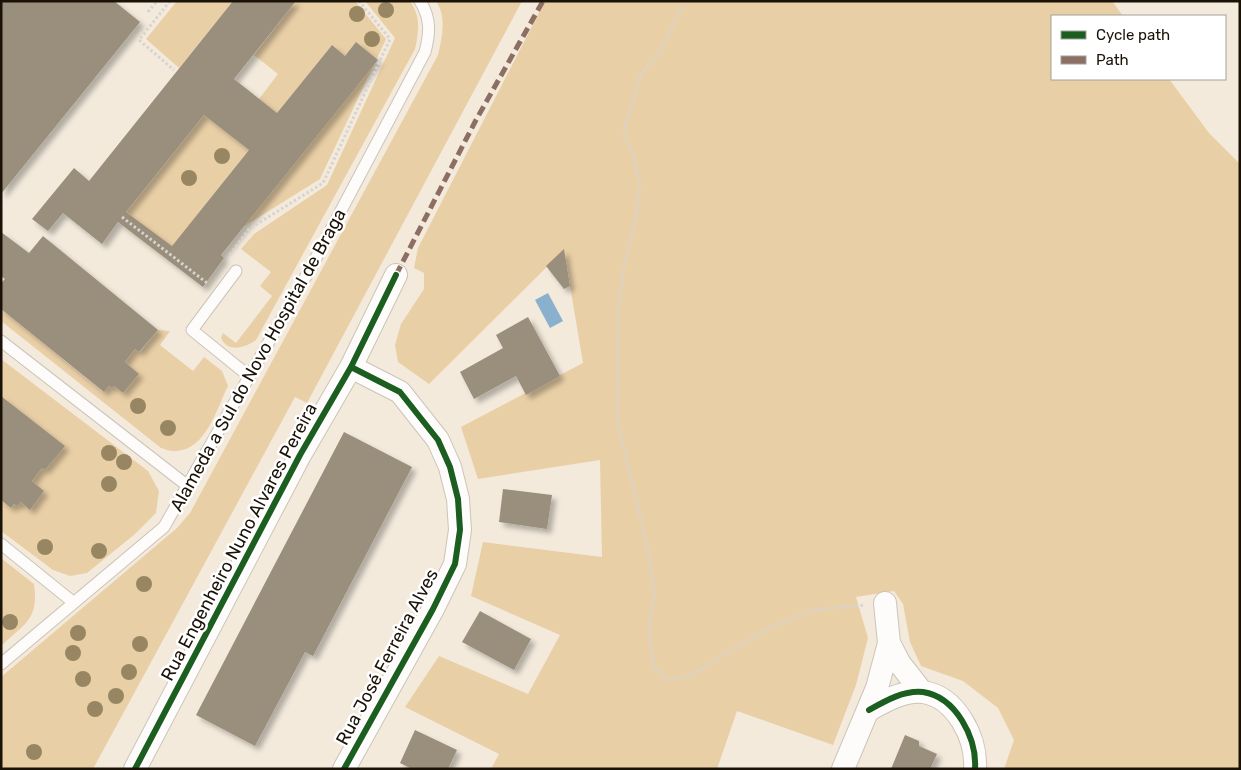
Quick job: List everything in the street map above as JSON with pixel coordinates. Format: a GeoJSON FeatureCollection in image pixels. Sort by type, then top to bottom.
{"type":"FeatureCollection","features":[{"type":"Feature","properties":{"kind":"street","name":"Rua Engenheiro Nuno Alvares Pereira"},"geometry":{"type":"LineString","coordinates":[[134,769],[300,455],[351,367],[396,275]]}},
{"type":"Feature","properties":{"kind":"street","name":"Rua José Ferreira Alves"},"geometry":{"type":"LineString","coordinates":[[344,769],[440,594],[454,564],[460,530],[458,499],[450,467],[438,440],[400,392],[351,367]]}},
{"type":"Feature","properties":{"kind":"street"},"geometry":{"type":"LineString","coordinates":[[885,603],[889,643],[900,664],[922,692]]}},
{"type":"Feature","properties":{"kind":"street"},"geometry":{"type":"LineString","coordinates":[[843,769],[869,710],[889,643]]}},
{"type":"Feature","properties":{"kind":"street"},"geometry":{"type":"LineString","coordinates":[[869,710],[888,699],[905,694],[922,692],[936,697],[949,706],[960,718],[974,747],[975,769]]}},
{"type":"Feature","properties":{"kind":"lane","name":"Alameda a Sul do Novo Hospital de Braga"},"geometry":{"type":"LineString","coordinates":[[1,664],[164,527],[189,487],[250,377],[425,52],[430,31],[426,10],[420,1]]}},
{"type":"Feature","properties":{"kind":"lane"},"geometry":{"type":"LineString","coordinates":[[236,271],[192,330],[250,377]]}},
{"type":"Feature","properties":{"kind":"lane"},"geometry":{"type":"LineString","coordinates":[[1,341],[189,487]]}},
{"type":"Feature","properties":{"kind":"lane"},"geometry":{"type":"LineString","coordinates":[[1,544],[73,602]]}},
{"type":"Feature","properties":{"kind":"path"},"geometry":{"type":"LineString","coordinates":[[148,12],[157,1]]}},
{"type":"Feature","properties":{"kind":"path"},"geometry":{"type":"LineString","coordinates":[[170,1],[139,40],[174,70]]}},
{"type":"Feature","properties":{"kind":"path"},"geometry":{"type":"LineString","coordinates":[[226,261],[249,229],[323,183],[390,38],[359,1]]}},
{"type":"Feature","properties":{"kind":"path"},"geometry":{"type":"LineString","coordinates":[[685,1],[659,54],[641,74],[624,131],[634,158],[640,186],[636,217],[625,261],[618,312],[617,420],[649,554],[654,591],[648,634],[654,667],[666,680],[689,676],[764,630],[813,610],[885,603]]}},
{"type":"Feature","properties":{"kind":"path"},"geometry":{"type":"LineString","coordinates":[[122,217],[209,284],[214,276]]}},
{"type":"Feature","properties":{"kind":"shaded area"},"geometry":{"type":"Polygon","coordinates":[[[177,1],[233,1],[179,68],[146,39],[177,1]]]}},
{"type":"Feature","properties":{"kind":"shaded area"},"geometry":{"type":"Polygon","coordinates":[[[296,1],[355,1],[386,39],[320,179],[243,227],[345,56],[331,46],[277,113],[259,99],[278,74],[254,55],[296,1]]]}},
{"type":"Feature","properties":{"kind":"shaded area"},"geometry":{"type":"Polygon","coordinates":[[[365,1],[410,1],[414,7],[418,24],[415,49],[256,340],[242,347],[228,346],[221,338],[223,333],[236,343],[272,296],[260,286],[271,272],[241,249],[254,234],[327,185],[395,38],[365,1]]]}},
{"type":"Feature","properties":{"kind":"shaded area"},"geometry":{"type":"Polygon","coordinates":[[[436,1],[522,1],[307,403],[295,397],[93,769],[1,769],[1,677],[177,528],[190,513],[438,55],[443,21],[436,1]]]}},
{"type":"Feature","properties":{"kind":"shaded area"},"geometry":{"type":"Polygon","coordinates":[[[545,1],[1112,1],[1122,15],[1051,15],[1051,80],[1170,80],[1209,133],[1240,164],[1240,769],[1004,769],[1014,740],[998,708],[963,681],[921,666],[910,642],[903,604],[894,591],[856,597],[868,638],[856,685],[833,745],[737,711],[717,769],[491,769],[499,754],[405,707],[439,656],[528,694],[560,635],[471,596],[483,542],[602,557],[600,460],[478,479],[461,427],[583,363],[564,250],[429,384],[398,362],[395,345],[401,324],[424,289],[424,273],[414,268],[418,248],[545,1]]]}},
{"type":"Feature","properties":{"kind":"shaded area"},"geometry":{"type":"Polygon","coordinates":[[[204,115],[249,150],[172,246],[126,212],[204,115]]]}},
{"type":"Feature","properties":{"kind":"shaded area"},"geometry":{"type":"Polygon","coordinates":[[[1,309],[103,392],[109,386],[112,388],[114,386],[123,393],[139,374],[125,362],[135,349],[140,352],[158,330],[170,331],[160,345],[193,371],[204,357],[222,371],[228,386],[215,416],[203,436],[195,444],[186,449],[176,451],[161,448],[1,321],[1,309]]]}},
{"type":"Feature","properties":{"kind":"shaded area"},"geometry":{"type":"Polygon","coordinates":[[[1,359],[148,471],[159,491],[156,513],[135,534],[87,573],[70,576],[53,570],[1,531],[1,500],[11,508],[14,504],[17,506],[21,502],[30,509],[44,491],[32,481],[42,468],[45,470],[64,446],[1,396],[1,359]]]}},
{"type":"Feature","properties":{"kind":"shaded area"},"geometry":{"type":"Polygon","coordinates":[[[1,558],[34,584],[35,596],[32,613],[28,620],[1,646],[1,558]]]}},
{"type":"Feature","properties":{"kind":"water"},"geometry":{"type":"Polygon","coordinates":[[[548,293],[563,321],[550,328],[535,300],[548,293]]]}},
{"type":"Feature","properties":{"kind":"building"},"geometry":{"type":"Polygon","coordinates":[[[1,1],[114,1],[140,22],[1,194],[1,1]]]}},
{"type":"Feature","properties":{"kind":"building"},"geometry":{"type":"Polygon","coordinates":[[[233,1],[296,1],[234,79],[277,113],[332,45],[345,56],[356,42],[378,60],[221,255],[224,258],[203,287],[118,222],[102,244],[63,213],[48,231],[32,219],[74,168],[89,181],[233,1]],[[204,115],[126,212],[172,246],[249,150],[204,115]]]}},
{"type":"Feature","properties":{"kind":"building"},"geometry":{"type":"Polygon","coordinates":[[[1,232],[29,253],[43,236],[158,330],[139,352],[135,349],[125,362],[139,374],[123,393],[114,386],[112,388],[109,386],[104,392],[1,309],[1,283],[5,279],[1,276],[1,232]]]}},
{"type":"Feature","properties":{"kind":"building"},"geometry":{"type":"Polygon","coordinates":[[[564,249],[570,286],[564,289],[546,266],[564,249]]]}},
{"type":"Feature","properties":{"kind":"building"},"geometry":{"type":"Polygon","coordinates":[[[528,317],[560,376],[526,395],[516,376],[474,399],[460,372],[503,348],[496,335],[528,317]]]}},
{"type":"Feature","properties":{"kind":"building"},"geometry":{"type":"Polygon","coordinates":[[[1,396],[65,446],[45,470],[42,468],[32,481],[44,491],[30,510],[21,502],[17,506],[14,504],[11,508],[1,500],[1,396]]]}},
{"type":"Feature","properties":{"kind":"building"},"geometry":{"type":"Polygon","coordinates":[[[344,432],[412,467],[313,656],[305,652],[255,746],[196,715],[344,432]]]}},
{"type":"Feature","properties":{"kind":"building"},"geometry":{"type":"Polygon","coordinates":[[[503,489],[552,495],[547,529],[499,522],[503,489]]]}},
{"type":"Feature","properties":{"kind":"building"},"geometry":{"type":"Polygon","coordinates":[[[480,611],[531,639],[514,670],[462,642],[480,611]]]}},
{"type":"Feature","properties":{"kind":"building"},"geometry":{"type":"Polygon","coordinates":[[[415,730],[457,750],[448,769],[412,769],[400,763],[415,730]]]}},
{"type":"Feature","properties":{"kind":"building"},"geometry":{"type":"Polygon","coordinates":[[[905,735],[919,741],[919,746],[937,754],[931,767],[935,769],[891,769],[905,735]]]}},
{"type":"Feature","properties":{"kind":"marked path"},"geometry":{"type":"LineString","coordinates":[[396,275],[476,120],[543,1]]}},
{"type":"Feature","properties":{"kind":"cycle path"},"geometry":{"type":"LineString","coordinates":[[135,769],[300,455],[351,367],[396,275]]}},
{"type":"Feature","properties":{"kind":"cycle path"},"geometry":{"type":"LineString","coordinates":[[344,769],[433,609],[455,564],[460,530],[458,499],[450,467],[438,440],[400,392],[351,367]]}},
{"type":"Feature","properties":{"kind":"cycle path"},"geometry":{"type":"LineString","coordinates":[[869,710],[895,697],[909,693],[923,692],[935,695],[954,710],[968,732],[975,757],[975,769]]}}]}
